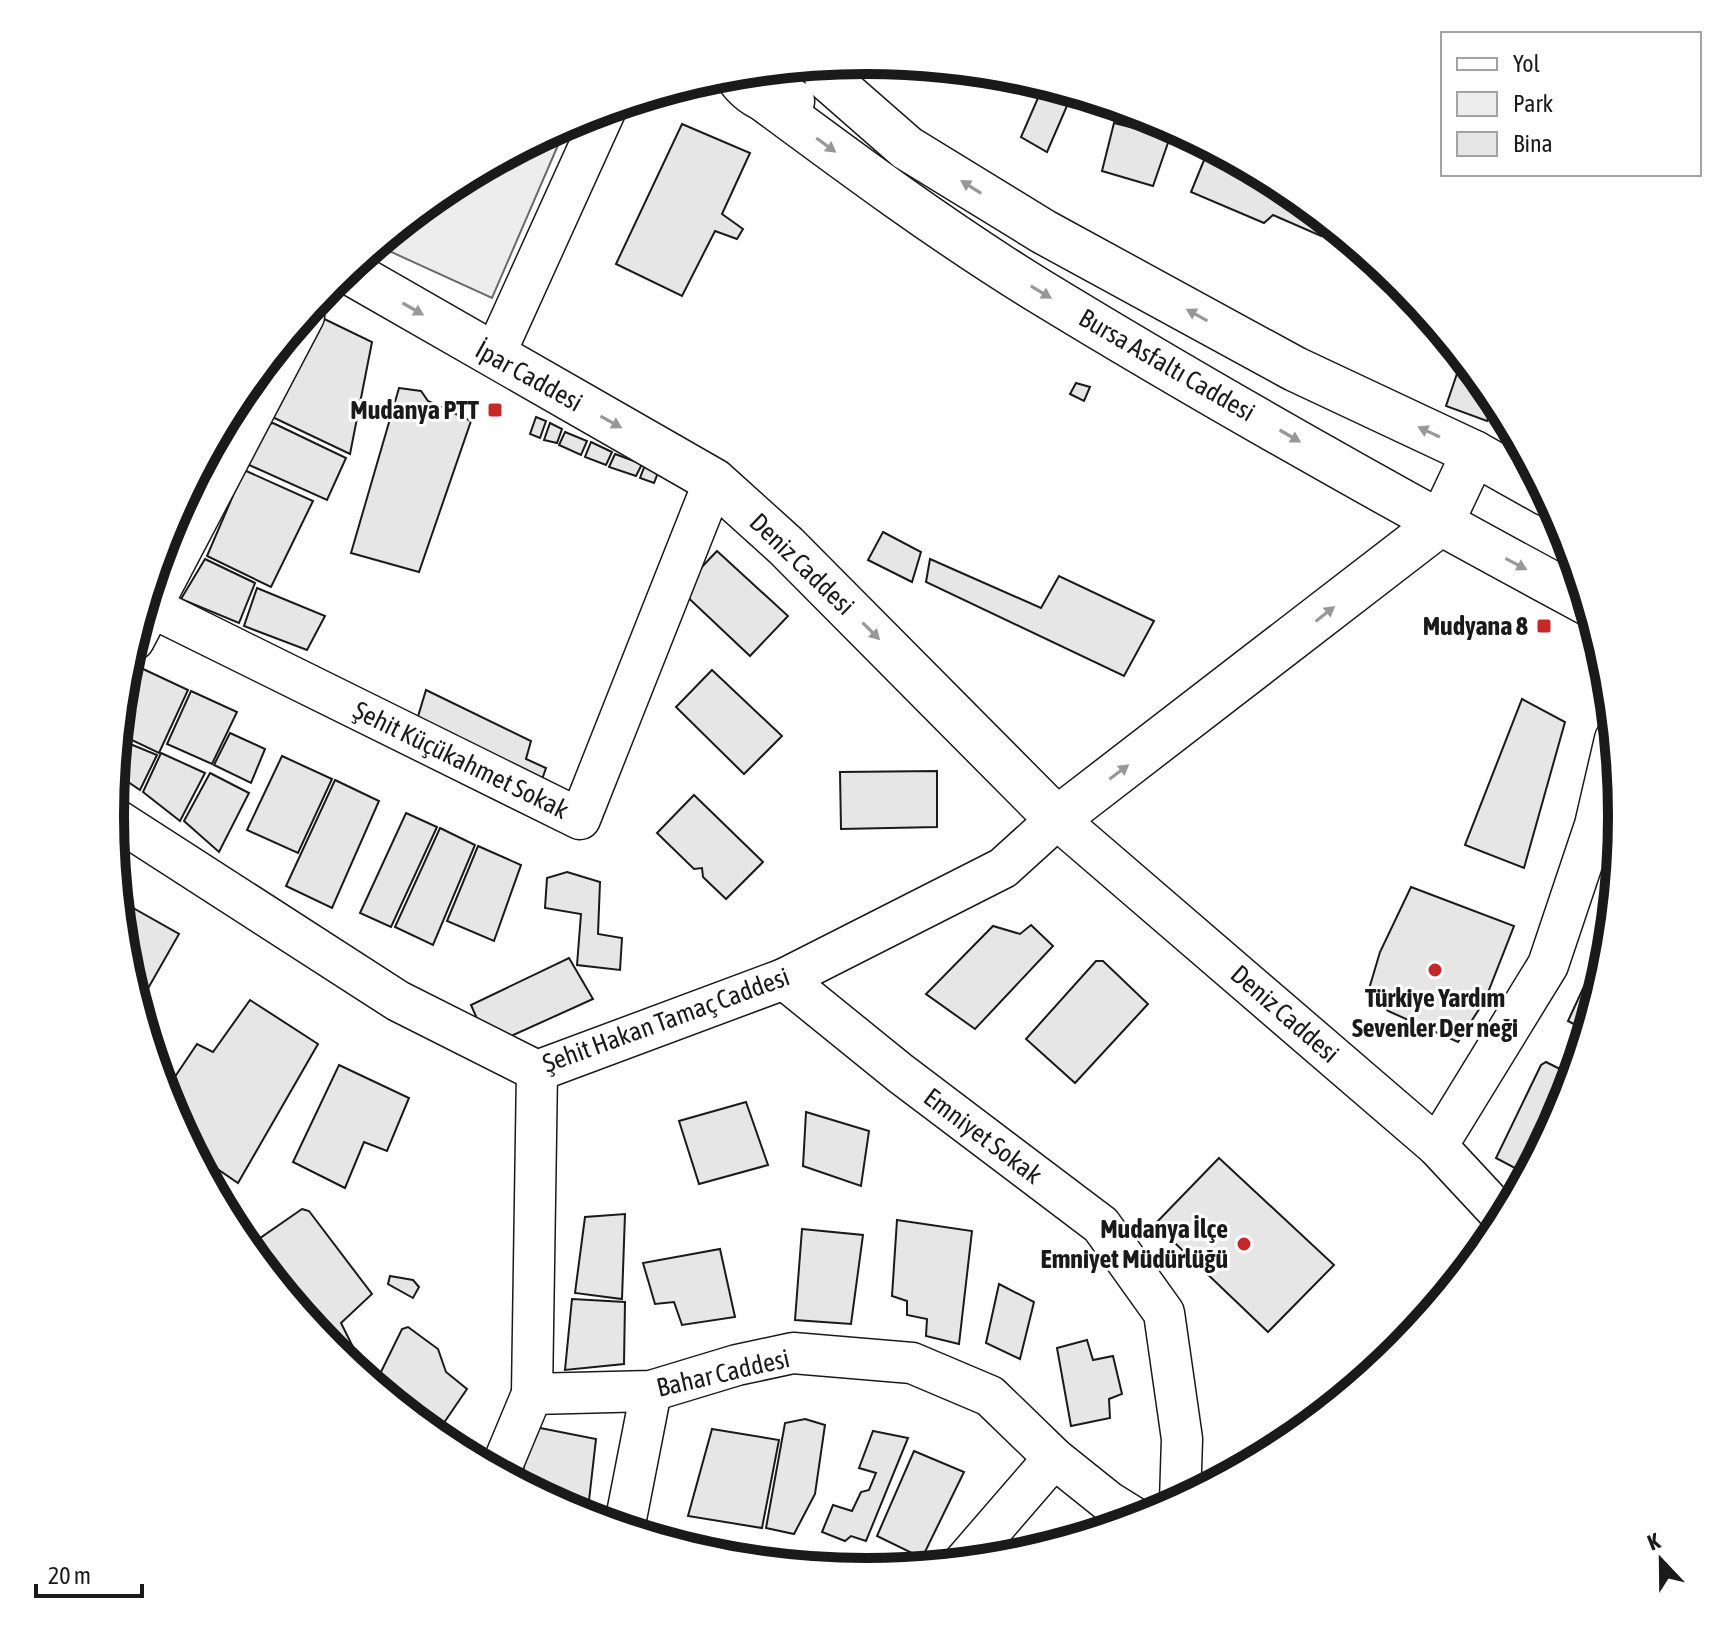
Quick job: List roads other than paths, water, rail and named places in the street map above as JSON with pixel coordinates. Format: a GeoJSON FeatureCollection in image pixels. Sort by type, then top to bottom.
{"type":"FeatureCollection","features":[{"type":"Feature","properties":{"kind":"main road"},"geometry":{"type":"LineString","coordinates":[[834,75],[907,148],[1044,232],[1295,369],[1474,453],[1530,485]]}},
{"type":"Feature","properties":{"kind":"main road"},"geometry":{"type":"LineString","coordinates":[[749,83],[781,103],[799,100],[815,91],[827,76]]}},
{"type":"Feature","properties":{"kind":"main road","name":"Bursa Asfaltı Caddesi"},"geometry":{"type":"LineString","coordinates":[[748,84],[887,190],[1035,288],[1441,523],[1575,596]]}},
{"type":"Feature","properties":{"kind":"main road","name":"İpar Caddesi"},"geometry":{"type":"LineString","coordinates":[[357,277],[714,481]]}},
{"type":"Feature","properties":{"kind":"main road"},"geometry":{"type":"LineString","coordinates":[[1057,819],[1441,523],[1474,453]]}},
{"type":"Feature","properties":{"kind":"main road","name":"Deniz Caddesi"},"geometry":{"type":"LineString","coordinates":[[714,481],[786,546],[1057,819]]}},
{"type":"Feature","properties":{"kind":"street"},"geometry":{"type":"LineString","coordinates":[[494,356],[599,124]]}},
{"type":"Feature","properties":{"kind":"street"},"geometry":{"type":"LineString","coordinates":[[174,550],[217,458]]}},
{"type":"Feature","properties":{"kind":"street","name":"Şehit Küçükahmet Sokak"},"geometry":{"type":"LineString","coordinates":[[151,621],[580,819],[714,481]]}},
{"type":"Feature","properties":{"kind":"street"},"geometry":{"type":"LineString","coordinates":[[1437,1146],[1548,965],[1595,825],[1607,773]]}},
{"type":"Feature","properties":{"kind":"street","name":"Şehit Hakan Tamaç Caddesi"},"geometry":{"type":"LineString","coordinates":[[124,825],[398,1001],[537,1071],[784,979],[1003,868],[1057,819]]}},
{"type":"Feature","properties":{"kind":"street","name":"Deniz Caddesi"},"geometry":{"type":"LineString","coordinates":[[1057,819],[1437,1146],[1495,1209]]}},
{"type":"Feature","properties":{"kind":"street","name":"Emniyet Sokak"},"geometry":{"type":"LineString","coordinates":[[784,979],[900,1073],[1101,1225],[1164,1313],[1182,1439],[1180,1488]]}},
{"type":"Feature","properties":{"kind":"street"},"geometry":{"type":"LineString","coordinates":[[503,1463],[532,1394],[537,1071]]}},
{"type":"Feature","properties":{"kind":"street","name":"Bahar Caddesi"},"geometry":{"type":"LineString","coordinates":[[532,1394],[651,1391],[737,1365],[793,1353],[912,1363],[990,1396],[1054,1458],[1125,1512]]}},
{"type":"Feature","properties":{"kind":"street"},"geometry":{"type":"LineString","coordinates":[[626,1518],[651,1391]]}},
{"type":"Feature","properties":{"kind":"street"},"geometry":{"type":"LineString","coordinates":[[974,1550],[1054,1458]]}},
{"type":"Feature","properties":{"kind":"place","name":"Mudanya PTT"},"geometry":{"type":"Point","coordinates":[495,410]}},
{"type":"Feature","properties":{"kind":"place","name":"Mudyana 8"},"geometry":{"type":"Point","coordinates":[1544,626]}},
{"type":"Feature","properties":{"kind":"place","name":"Türkiye Yardım Sevenler Der neği"},"geometry":{"type":"Point","coordinates":[1435,970]}},
{"type":"Feature","properties":{"kind":"place","name":"Mudanya İlçe Emniyet Müdürlüğü"},"geometry":{"type":"Point","coordinates":[1244,1244]}}]}
